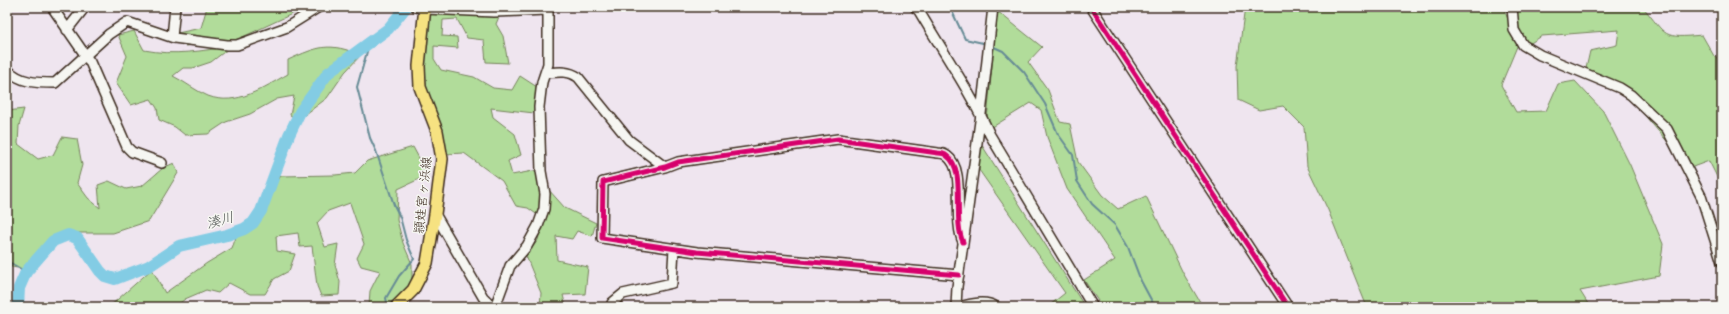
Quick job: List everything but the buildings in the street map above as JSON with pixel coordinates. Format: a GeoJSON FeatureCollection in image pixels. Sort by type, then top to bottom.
{"type":"FeatureCollection","features":[{"type":"Feature","properties":{"kind":"main road","name":"頴娃宮ヶ浜線"},"geometry":{"type":"LineString","coordinates":[[397,307],[413,290],[427,263],[436,214],[442,159],[437,131],[420,87],[419,66],[422,8]]}},
{"type":"Feature","properties":{"kind":"street"},"geometry":{"type":"LineString","coordinates":[[52,7],[90,62],[128,147],[132,152],[162,163]]}},
{"type":"Feature","properties":{"kind":"street"},"geometry":{"type":"LineString","coordinates":[[67,30],[85,7]]}},
{"type":"Feature","properties":{"kind":"street"},"geometry":{"type":"LineString","coordinates":[[172,37],[175,7]]}},
{"type":"Feature","properties":{"kind":"street"},"geometry":{"type":"LineString","coordinates":[[8,72],[21,80],[34,84],[55,83],[109,34],[127,22],[172,37],[226,45],[237,45],[287,27],[319,7]]}},
{"type":"Feature","properties":{"kind":"street"},"geometry":{"type":"LineString","coordinates":[[915,7],[919,11],[981,114],[990,135],[1093,307]]}},
{"type":"Feature","properties":{"kind":"street"},"geometry":{"type":"LineString","coordinates":[[993,7],[981,114],[959,275],[957,307],[979,304],[992,304],[996,307]]}},
{"type":"Feature","properties":{"kind":"street"},"geometry":{"type":"LineString","coordinates":[[1091,7],[1288,307]]}},
{"type":"Feature","properties":{"kind":"street"},"geometry":{"type":"LineString","coordinates":[[1512,7],[1514,30],[1523,45],[1540,55],[1620,88],[1631,95],[1667,129],[1701,196],[1722,262]]}},
{"type":"Feature","properties":{"kind":"street"},"geometry":{"type":"LineString","coordinates":[[422,8],[494,12],[548,9],[548,64],[542,82],[539,107],[541,171],[545,194],[544,209],[538,226],[527,246],[510,266],[494,307],[483,297],[436,214]]}},
{"type":"Feature","properties":{"kind":"street"},"geometry":{"type":"LineString","coordinates":[[545,73],[564,72],[571,73],[578,77],[629,140],[665,167]]}},
{"type":"Feature","properties":{"kind":"street"},"geometry":{"type":"LineString","coordinates":[[959,275],[674,249],[602,238],[603,182],[665,167],[678,162],[838,139],[849,142],[938,153],[947,156],[953,164],[959,186],[957,207],[960,235],[963,242]]}},
{"type":"Feature","properties":{"kind":"street"},"geometry":{"type":"LineString","coordinates":[[612,307],[612,303],[623,294],[672,283],[674,249]]}},
{"type":"Feature","properties":{"kind":"green space"},"geometry":{"type":"Polygon","coordinates":[[[207,7],[307,7],[234,41],[185,46],[168,35],[201,28],[207,7]]]}},
{"type":"Feature","properties":{"kind":"green space"},"geometry":{"type":"Polygon","coordinates":[[[446,7],[503,7],[496,24],[503,36],[508,63],[486,62],[484,40],[467,38],[457,19],[443,20],[442,36],[457,37],[458,48],[434,46],[434,59],[441,70],[474,77],[493,88],[512,90],[520,76],[537,87],[534,113],[491,108],[493,117],[515,134],[521,155],[508,161],[512,175],[538,170],[548,189],[565,208],[596,223],[592,236],[577,231],[572,239],[556,236],[557,260],[588,267],[585,294],[563,295],[566,307],[540,307],[541,293],[526,256],[538,240],[543,219],[528,208],[516,206],[502,181],[464,153],[446,154],[423,86],[428,13],[446,7]]]}},
{"type":"Feature","properties":{"kind":"green space"},"geometry":{"type":"Polygon","coordinates":[[[1245,7],[1503,7],[1518,44],[1501,85],[1516,112],[1546,111],[1558,84],[1575,81],[1603,111],[1630,165],[1663,244],[1659,276],[1580,291],[1590,307],[1367,307],[1328,210],[1307,166],[1304,127],[1283,106],[1259,110],[1238,100],[1237,66],[1245,7]]]}},
{"type":"Feature","properties":{"kind":"green space"},"geometry":{"type":"Polygon","coordinates":[[[1513,7],[1643,7],[1662,30],[1672,36],[1702,35],[1714,56],[1722,60],[1722,187],[1709,161],[1690,168],[1616,82],[1585,73],[1590,51],[1617,45],[1619,30],[1542,36],[1529,44],[1521,34],[1513,7]]]}},
{"type":"Feature","properties":{"kind":"green space"},"geometry":{"type":"Polygon","coordinates":[[[997,11],[1042,47],[1028,62],[1048,90],[1060,122],[1070,124],[1078,162],[1102,195],[1118,209],[1146,196],[1183,273],[1203,307],[1102,307],[1084,280],[1115,260],[1067,189],[1047,137],[1041,110],[1031,103],[986,131],[997,11]]]}},
{"type":"Feature","properties":{"kind":"green space"},"geometry":{"type":"Polygon","coordinates":[[[134,31],[144,50],[155,52],[177,53],[232,46],[211,62],[193,68],[183,68],[173,76],[208,96],[219,99],[240,97],[260,90],[288,74],[288,60],[308,51],[324,47],[332,47],[361,55],[345,72],[327,98],[298,120],[290,115],[294,96],[277,99],[250,114],[226,122],[208,134],[185,135],[175,127],[159,120],[157,108],[151,99],[131,105],[116,83],[127,56],[118,35],[134,31]]]}},
{"type":"Feature","properties":{"kind":"green space"},"geometry":{"type":"Polygon","coordinates":[[[24,109],[19,126],[18,144],[38,159],[53,155],[62,137],[77,139],[82,165],[77,183],[88,198],[100,208],[98,185],[109,181],[126,189],[142,186],[163,168],[174,163],[178,173],[149,221],[113,233],[64,233],[28,270],[7,266],[7,186],[9,181],[7,180],[7,111],[24,109]]]}},
{"type":"Feature","properties":{"kind":"green space"},"geometry":{"type":"Polygon","coordinates":[[[978,139],[1085,307],[1051,307],[1050,305],[1065,293],[979,170],[978,139]]]}},
{"type":"Feature","properties":{"kind":"green space"},"geometry":{"type":"Polygon","coordinates":[[[413,147],[428,175],[398,189],[397,220],[403,243],[412,264],[412,281],[400,299],[387,307],[369,305],[370,291],[380,271],[361,266],[357,258],[364,244],[350,203],[328,211],[317,223],[325,247],[338,244],[335,265],[340,282],[339,295],[321,296],[317,286],[312,246],[300,247],[298,233],[276,236],[277,251],[295,254],[289,271],[274,279],[265,294],[250,294],[229,283],[218,293],[206,290],[185,299],[175,307],[109,307],[152,269],[165,293],[207,263],[232,248],[240,227],[261,209],[273,186],[281,176],[355,173],[367,161],[413,147]]]}},
{"type":"Feature","properties":{"kind":"waterway","name":"湊川"},"geometry":{"type":"LineString","coordinates":[[18,307],[19,288],[26,272],[53,241],[68,235],[77,238],[105,276],[115,279],[149,266],[179,246],[227,235],[244,229],[253,223],[261,211],[289,135],[300,112],[328,73],[388,29],[406,7]]}},
{"type":"Feature","properties":{"kind":"waterway"},"geometry":{"type":"LineString","coordinates":[[950,7],[965,39],[983,43]]}},
{"type":"Feature","properties":{"kind":"waterway"},"geometry":{"type":"LineString","coordinates":[[370,41],[357,87],[370,138],[414,259],[399,276],[386,298],[388,307]]}},
{"type":"Feature","properties":{"kind":"waterway"},"geometry":{"type":"LineString","coordinates":[[994,47],[1003,51],[1024,72],[1045,104],[1058,134],[1073,155],[1077,181],[1092,204],[1115,225],[1128,247],[1141,281],[1155,307]]}},
{"type":"Feature","properties":{"kind":"waterway"},"geometry":{"type":"LineString","coordinates":[[7,263],[9,262],[26,272]]}},
{"type":"Feature","properties":{"kind":"cycle path"},"geometry":{"type":"LineString","coordinates":[[1091,7],[1288,307]]}},
{"type":"Feature","properties":{"kind":"cycle path"},"geometry":{"type":"LineString","coordinates":[[959,275],[697,252],[602,238],[603,182],[665,167],[678,162],[838,139],[940,153],[946,155],[953,163],[956,172],[958,183],[960,232],[963,242]]}}]}
